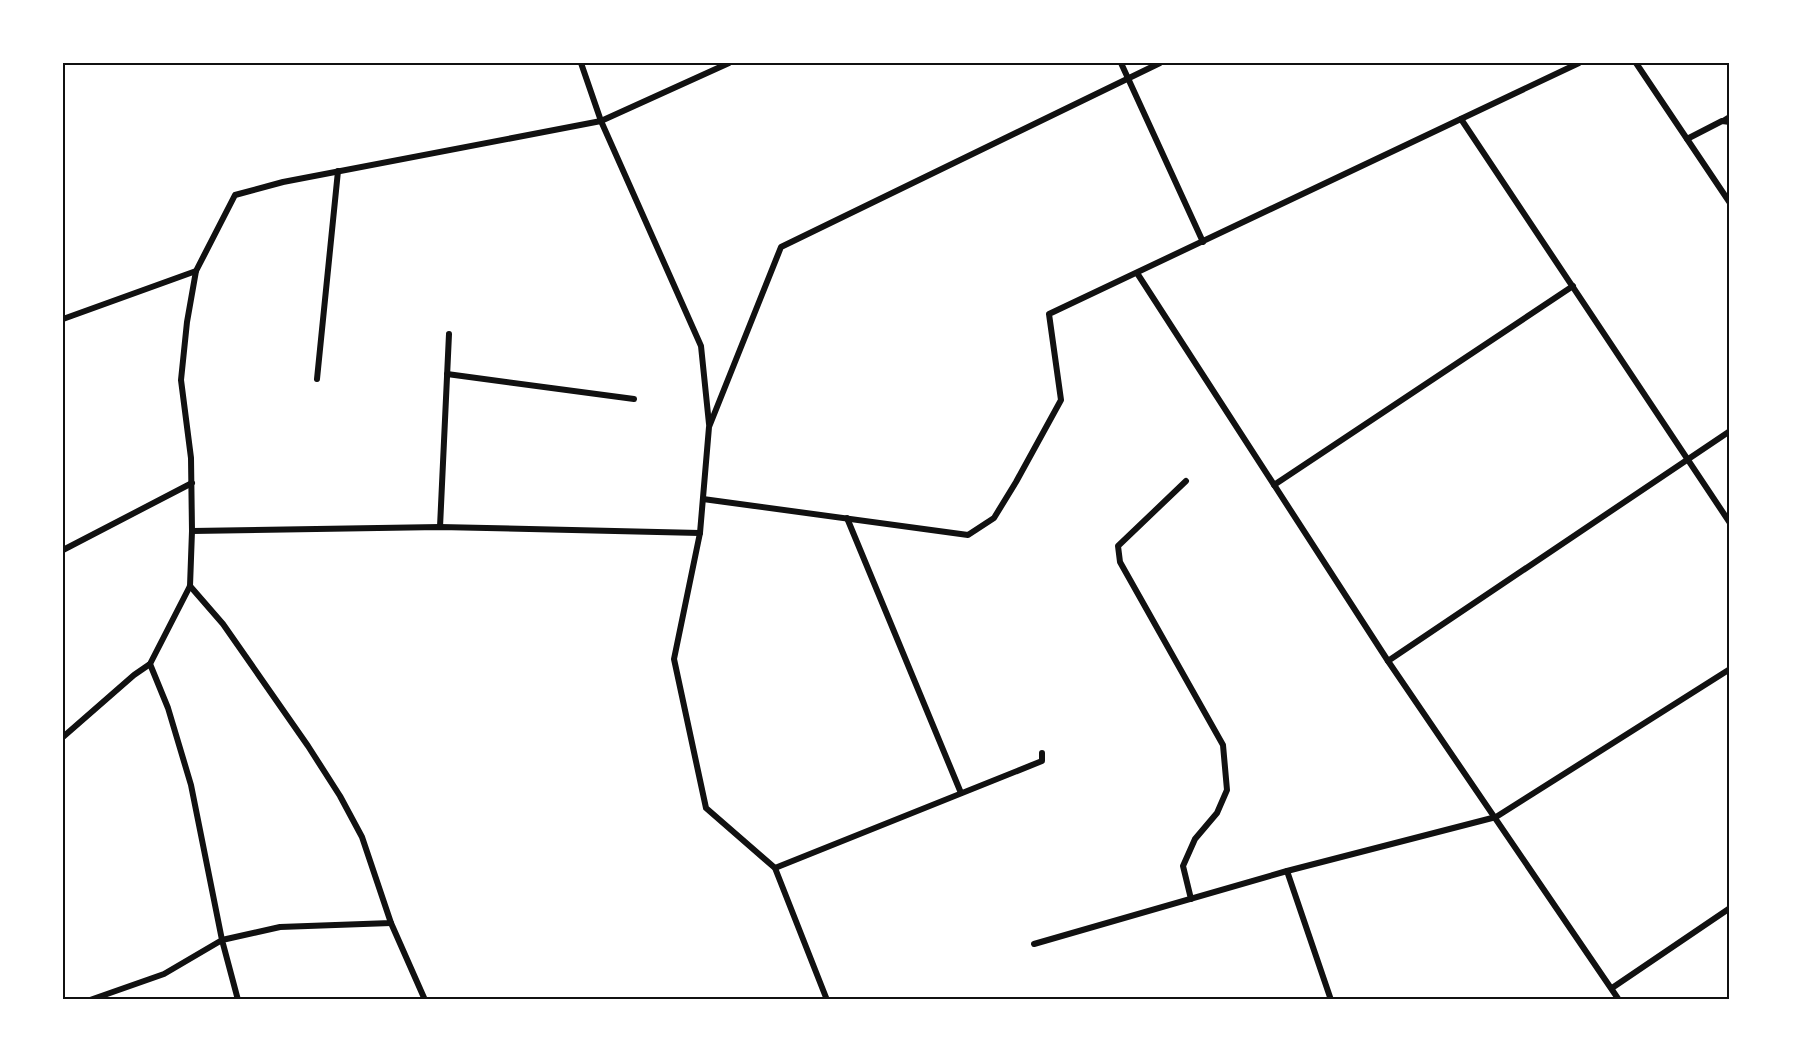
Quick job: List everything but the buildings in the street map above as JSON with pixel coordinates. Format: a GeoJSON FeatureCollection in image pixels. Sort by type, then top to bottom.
{"type":"FeatureCollection","features":[{"type":"Feature","properties":{"kind":"street"},"geometry":{"type":"LineString","coordinates":[[581,63],[601,121],[701,346],[709,428],[703,499],[700,533],[674,659],[706,808],[776,868],[827,1000]]}},
{"type":"Feature","properties":{"kind":"street"},"geometry":{"type":"LineString","coordinates":[[63,737],[134,675],[150,664],[190,586],[191,458],[181,380],[186,322],[196,271],[235,195],[283,182],[601,121],[729,63]]}},
{"type":"Feature","properties":{"kind":"street"},"geometry":{"type":"LineString","coordinates":[[1121,63],[1203,242]]}},
{"type":"Feature","properties":{"kind":"street"},"geometry":{"type":"LineString","coordinates":[[709,428],[781,247],[1160,63]]}},
{"type":"Feature","properties":{"kind":"street"},"geometry":{"type":"LineString","coordinates":[[703,499],[968,535],[994,518],[1061,400],[1049,314],[1579,63]]}},
{"type":"Feature","properties":{"kind":"street"},"geometry":{"type":"LineString","coordinates":[[1636,63],[1730,203]]}},
{"type":"Feature","properties":{"kind":"street"},"geometry":{"type":"LineString","coordinates":[[1461,119],[1730,524]]}},
{"type":"Feature","properties":{"kind":"street"},"geometry":{"type":"LineString","coordinates":[[1687,139],[1722,121],[1730,122]]}},
{"type":"Feature","properties":{"kind":"street"},"geometry":{"type":"LineString","coordinates":[[316,379],[338,171]]}},
{"type":"Feature","properties":{"kind":"street"},"geometry":{"type":"LineString","coordinates":[[63,319],[196,271]]}},
{"type":"Feature","properties":{"kind":"street"},"geometry":{"type":"LineString","coordinates":[[1137,273],[1388,661],[1619,1000]]}},
{"type":"Feature","properties":{"kind":"street"},"geometry":{"type":"LineString","coordinates":[[1274,485],[1574,286]]}},
{"type":"Feature","properties":{"kind":"street"},"geometry":{"type":"LineString","coordinates":[[440,527],[449,334]]}},
{"type":"Feature","properties":{"kind":"street"},"geometry":{"type":"LineString","coordinates":[[447,374],[634,399]]}},
{"type":"Feature","properties":{"kind":"street"},"geometry":{"type":"LineString","coordinates":[[1388,661],[1730,431]]}},
{"type":"Feature","properties":{"kind":"street"},"geometry":{"type":"LineString","coordinates":[[1186,481],[1118,546],[1120,562],[1223,746],[1227,790],[1217,813],[1195,839],[1183,866],[1191,899]]}},
{"type":"Feature","properties":{"kind":"street"},"geometry":{"type":"LineString","coordinates":[[63,550],[192,483]]}},
{"type":"Feature","properties":{"kind":"street"},"geometry":{"type":"LineString","coordinates":[[847,518],[961,793]]}},
{"type":"Feature","properties":{"kind":"street"},"geometry":{"type":"LineString","coordinates":[[192,531],[440,527],[700,533]]}},
{"type":"Feature","properties":{"kind":"street"},"geometry":{"type":"LineString","coordinates":[[190,586],[223,624],[340,796],[362,837],[391,923],[425,1000]]}},
{"type":"Feature","properties":{"kind":"street"},"geometry":{"type":"LineString","coordinates":[[150,664],[168,708],[191,785],[222,940],[238,1000]]}},
{"type":"Feature","properties":{"kind":"street"},"geometry":{"type":"LineString","coordinates":[[1034,944],[1287,871],[1496,817],[1730,669]]}},
{"type":"Feature","properties":{"kind":"street"},"geometry":{"type":"LineString","coordinates":[[776,868],[1042,761],[1042,753]]}},
{"type":"Feature","properties":{"kind":"street"},"geometry":{"type":"LineString","coordinates":[[1287,871],[1331,1000]]}},
{"type":"Feature","properties":{"kind":"street"},"geometry":{"type":"LineString","coordinates":[[1612,988],[1730,908]]}},
{"type":"Feature","properties":{"kind":"street"},"geometry":{"type":"LineString","coordinates":[[90,1000],[164,974],[222,940],[280,927],[391,923]]}},
{"type":"Feature","properties":{"kind":"lane"},"geometry":{"type":"LineString","coordinates":[[1722,121],[1730,116]]}}]}
